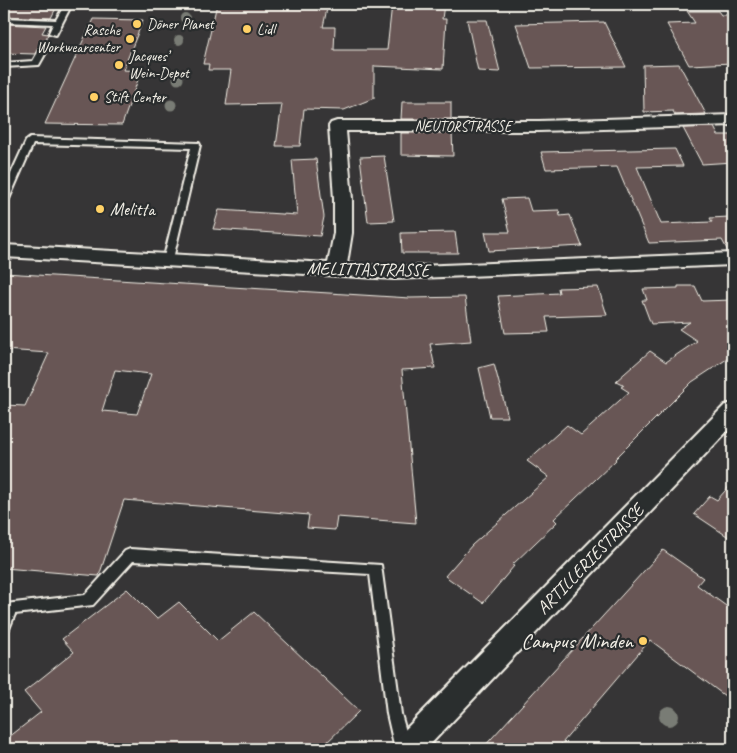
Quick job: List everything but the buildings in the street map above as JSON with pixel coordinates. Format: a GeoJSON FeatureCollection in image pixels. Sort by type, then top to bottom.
{"type":"FeatureCollection","features":[{"type":"Feature","properties":{"kind":"street","name":"NEUTORSTRASSE"},"geometry":{"type":"LineString","coordinates":[[336,270],[343,232],[343,199],[337,126],[539,126],[733,120]]}},
{"type":"Feature","properties":{"kind":"street","name":"MELITTASTRASSE"},"geometry":{"type":"LineString","coordinates":[[4,251],[394,273],[733,259]]}},
{"type":"Feature","properties":{"kind":"street","name":"ARTILLERIESTRASSE"},"geometry":{"type":"LineString","coordinates":[[404,749],[733,411]]}},
{"type":"Feature","properties":{"kind":"lane"},"geometry":{"type":"LineString","coordinates":[[53,33],[68,4]]}},
{"type":"Feature","properties":{"kind":"lane"},"geometry":{"type":"LineString","coordinates":[[4,20],[19,24],[58,22]]}},
{"type":"Feature","properties":{"kind":"lane"},"geometry":{"type":"LineString","coordinates":[[4,65],[36,63],[44,49]]}},
{"type":"Feature","properties":{"kind":"lane"},"geometry":{"type":"LineString","coordinates":[[4,199],[30,141],[196,145],[168,260]]}},
{"type":"Feature","properties":{"kind":"lane"},"geometry":{"type":"LineString","coordinates":[[4,625],[10,608],[88,601],[130,555],[376,569],[394,714],[404,749]]}},
{"type":"Feature","properties":{"kind":"place","name":"Döner Planet"},"geometry":{"type":"Point","coordinates":[137,24]}},
{"type":"Feature","properties":{"kind":"place","name":"Lidl"},"geometry":{"type":"Point","coordinates":[247,29]}},
{"type":"Feature","properties":{"kind":"place","name":"Rasche Workwearcenter"},"geometry":{"type":"Point","coordinates":[130,39]}},
{"type":"Feature","properties":{"kind":"place","name":"Jacques’ Wein-Depot"},"geometry":{"type":"Point","coordinates":[119,65]}},
{"type":"Feature","properties":{"kind":"place","name":"Stift Center"},"geometry":{"type":"Point","coordinates":[94,97]}},
{"type":"Feature","properties":{"kind":"place","name":"Melitta"},"geometry":{"type":"Point","coordinates":[100,209]}},
{"type":"Feature","properties":{"kind":"place","name":"Campus Minden"},"geometry":{"type":"Point","coordinates":[643,641]}}]}
